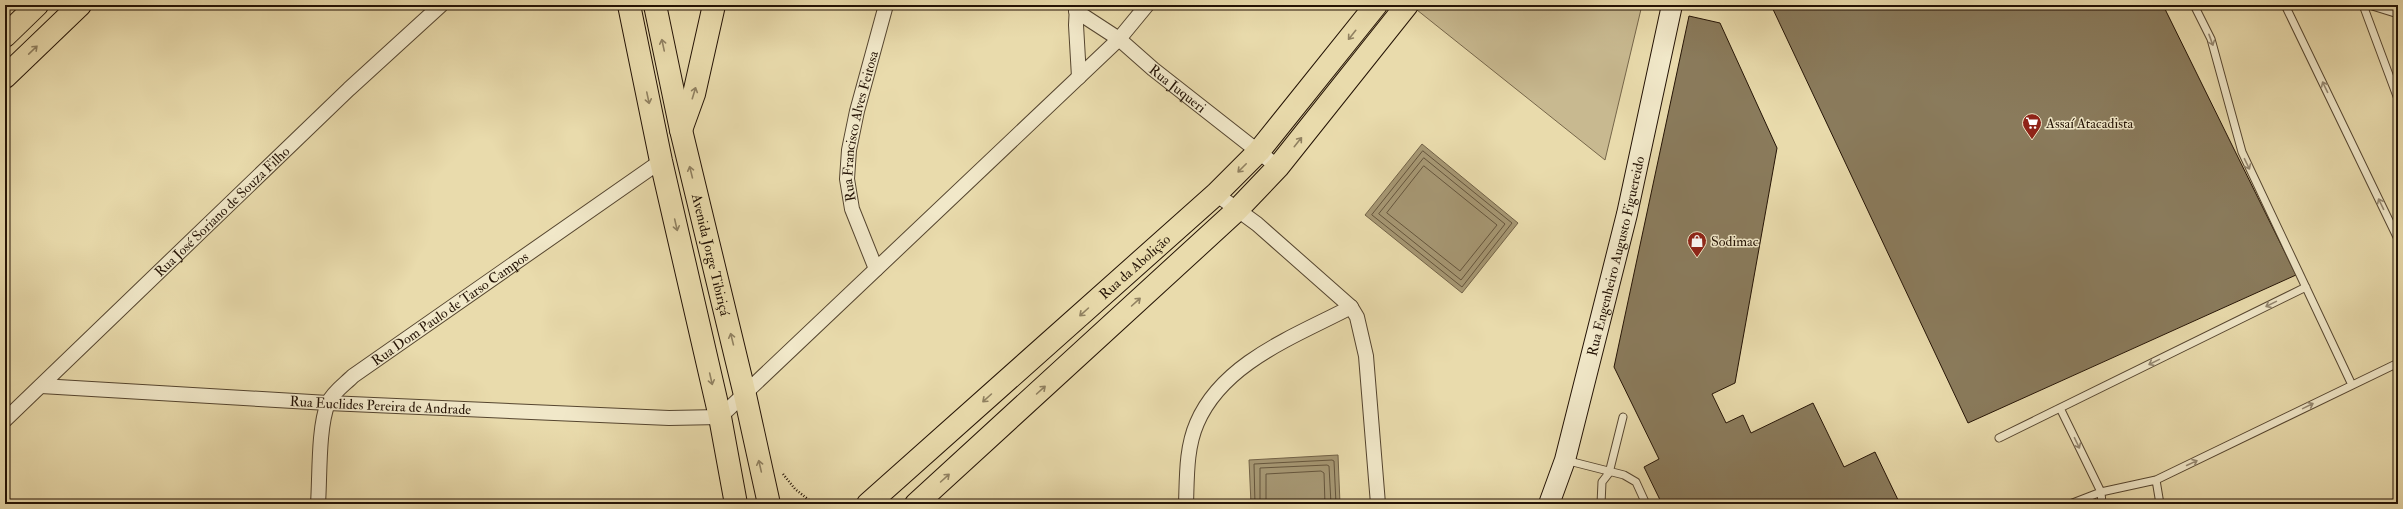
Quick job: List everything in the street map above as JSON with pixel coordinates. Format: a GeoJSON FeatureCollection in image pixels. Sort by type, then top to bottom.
{"type":"FeatureCollection","features":[{"type":"Feature","properties":{"kind":"main road"},"geometry":{"type":"LineString","coordinates":[[5,36],[37,5]]}},
{"type":"Feature","properties":{"kind":"main road"},"geometry":{"type":"LineString","coordinates":[[5,77],[80,5]]}},
{"type":"Feature","properties":{"kind":"main road"},"geometry":{"type":"LineString","coordinates":[[681,130],[694,94],[714,5]]}},
{"type":"Feature","properties":{"kind":"main road","name":"Rua da Abolição"},"geometry":{"type":"LineString","coordinates":[[868,504],[1216,194],[1259,151],[1376,5]]}},
{"type":"Feature","properties":{"kind":"main road","name":"Rua da Abolição"},"geometry":{"type":"LineString","coordinates":[[916,504],[1236,210],[1278,167],[1407,5]]}},
{"type":"Feature","properties":{"kind":"main road","name":"Rua Engenheiro Augusto Figuereido"},"geometry":{"type":"LineString","coordinates":[[1548,504],[1565,460],[1627,214],[1672,5]]}},
{"type":"Feature","properties":{"kind":"main road"},"geometry":{"type":"LineString","coordinates":[[631,13],[657,7]]}},
{"type":"Feature","properties":{"kind":"main road","name":"Avenida Jorge Tibiriçá"},"geometry":{"type":"LineString","coordinates":[[657,7],[681,130],[745,395],[769,504]]}},
{"type":"Feature","properties":{"kind":"main road","name":"Avenida Jorge Tibiriçá"},"geometry":{"type":"LineString","coordinates":[[631,13],[661,161],[720,417],[736,504]]}},
{"type":"Feature","properties":{"kind":"street","name":"Rua José Soriano de Souza Filho"},"geometry":{"type":"LineString","coordinates":[[5,420],[333,105],[441,5]]}},
{"type":"Feature","properties":{"kind":"street","name":"Rua Francisco Alves Feitosa"},"geometry":{"type":"LineString","coordinates":[[876,269],[852,208],[847,179],[849,150],[857,111],[886,5]]}},
{"type":"Feature","properties":{"kind":"street"},"geometry":{"type":"LineString","coordinates":[[720,417],[745,395],[1119,39],[1147,5]]}},
{"type":"Feature","properties":{"kind":"street"},"geometry":{"type":"LineString","coordinates":[[2395,5],[2398,10]]}},
{"type":"Feature","properties":{"kind":"street"},"geometry":{"type":"LineString","coordinates":[[1076,8],[1079,77]]}},
{"type":"Feature","properties":{"kind":"street","name":"Rua Juqueri"},"geometry":{"type":"LineString","coordinates":[[1076,8],[1119,39],[1153,68],[1278,167]]}},
{"type":"Feature","properties":{"kind":"street","name":"Rua Dom Paulo de Tarso Campos"},"geometry":{"type":"LineString","coordinates":[[318,504],[322,435],[328,403],[336,392],[353,376],[661,161]]}},
{"type":"Feature","properties":{"kind":"street"},"geometry":{"type":"LineString","coordinates":[[1216,194],[1257,224],[1351,307],[1357,318],[1366,356],[1378,504]]}},
{"type":"Feature","properties":{"kind":"street"},"geometry":{"type":"LineString","coordinates":[[1186,504],[1187,462],[1196,424],[1212,395],[1239,370],[1272,348],[1351,307]]}},
{"type":"Feature","properties":{"kind":"street","name":"Rua Euclides Pereira de Andrade"},"geometry":{"type":"LineString","coordinates":[[41,386],[328,403],[670,418],[720,417]]}},
{"type":"Feature","properties":{"kind":"lane"},"geometry":{"type":"LineString","coordinates":[[2194,5],[2212,39],[2230,117],[2242,152],[2352,385]]}},
{"type":"Feature","properties":{"kind":"lane"},"geometry":{"type":"LineString","coordinates":[[2285,5],[2398,239]]}},
{"type":"Feature","properties":{"kind":"lane"},"geometry":{"type":"LineString","coordinates":[[2363,5],[2398,99]]}},
{"type":"Feature","properties":{"kind":"lane"},"geometry":{"type":"LineString","coordinates":[[2369,5],[2398,14]]}},
{"type":"Feature","properties":{"kind":"lane"},"geometry":{"type":"LineString","coordinates":[[1999,438],[2306,287]]}},
{"type":"Feature","properties":{"kind":"lane"},"geometry":{"type":"LineString","coordinates":[[2070,504],[2101,492],[2156,480],[2398,363]]}},
{"type":"Feature","properties":{"kind":"lane"},"geometry":{"type":"LineString","coordinates":[[2060,408],[2101,492],[2102,504]]}},
{"type":"Feature","properties":{"kind":"lane"},"geometry":{"type":"LineString","coordinates":[[1601,504],[1602,482],[1609,473],[1623,417]]}},
{"type":"Feature","properties":{"kind":"lane"},"geometry":{"type":"LineString","coordinates":[[1565,460],[1609,473],[1624,475],[1636,482],[1646,504]]}},
{"type":"Feature","properties":{"kind":"lane"},"geometry":{"type":"LineString","coordinates":[[2156,480],[2160,504]]}},
{"type":"Feature","properties":{"kind":"path"},"geometry":{"type":"LineString","coordinates":[[781,471],[795,489],[814,504]]}},
{"type":"Feature","properties":{"kind":"shaded area"},"geometry":{"type":"Polygon","coordinates":[[[1642,5],[1605,160],[1412,6],[1642,5]]]}},
{"type":"Feature","properties":{"kind":"water"},"geometry":{"type":"Polygon","coordinates":[[[1422,144],[1518,223],[1462,293],[1365,215],[1422,144]]]}},
{"type":"Feature","properties":{"kind":"water"},"geometry":{"type":"Polygon","coordinates":[[[1338,455],[1340,504],[1251,504],[1249,460],[1338,455]]]}},
{"type":"Feature","properties":{"kind":"building","name":"Assaí Atacadista"},"geometry":{"type":"Polygon","coordinates":[[[1771,5],[2163,5],[2296,275],[1968,423],[1771,5]]]}},
{"type":"Feature","properties":{"kind":"building","name":"Sodimac"},"geometry":{"type":"Polygon","coordinates":[[[1689,16],[1720,23],[1777,148],[1735,383],[1712,394],[1726,423],[1743,415],[1751,433],[1813,403],[1844,467],[1875,452],[1900,504],[1662,504],[1644,467],[1659,459],[1614,367],[1689,16]]]}},
{"type":"Feature","properties":{"kind":"place","name":"Assaí Atacadista"},"geometry":{"type":"Point","coordinates":[2032,140]}},
{"type":"Feature","properties":{"kind":"place","name":"Sodimac"},"geometry":{"type":"Point","coordinates":[1697,258]}}]}
